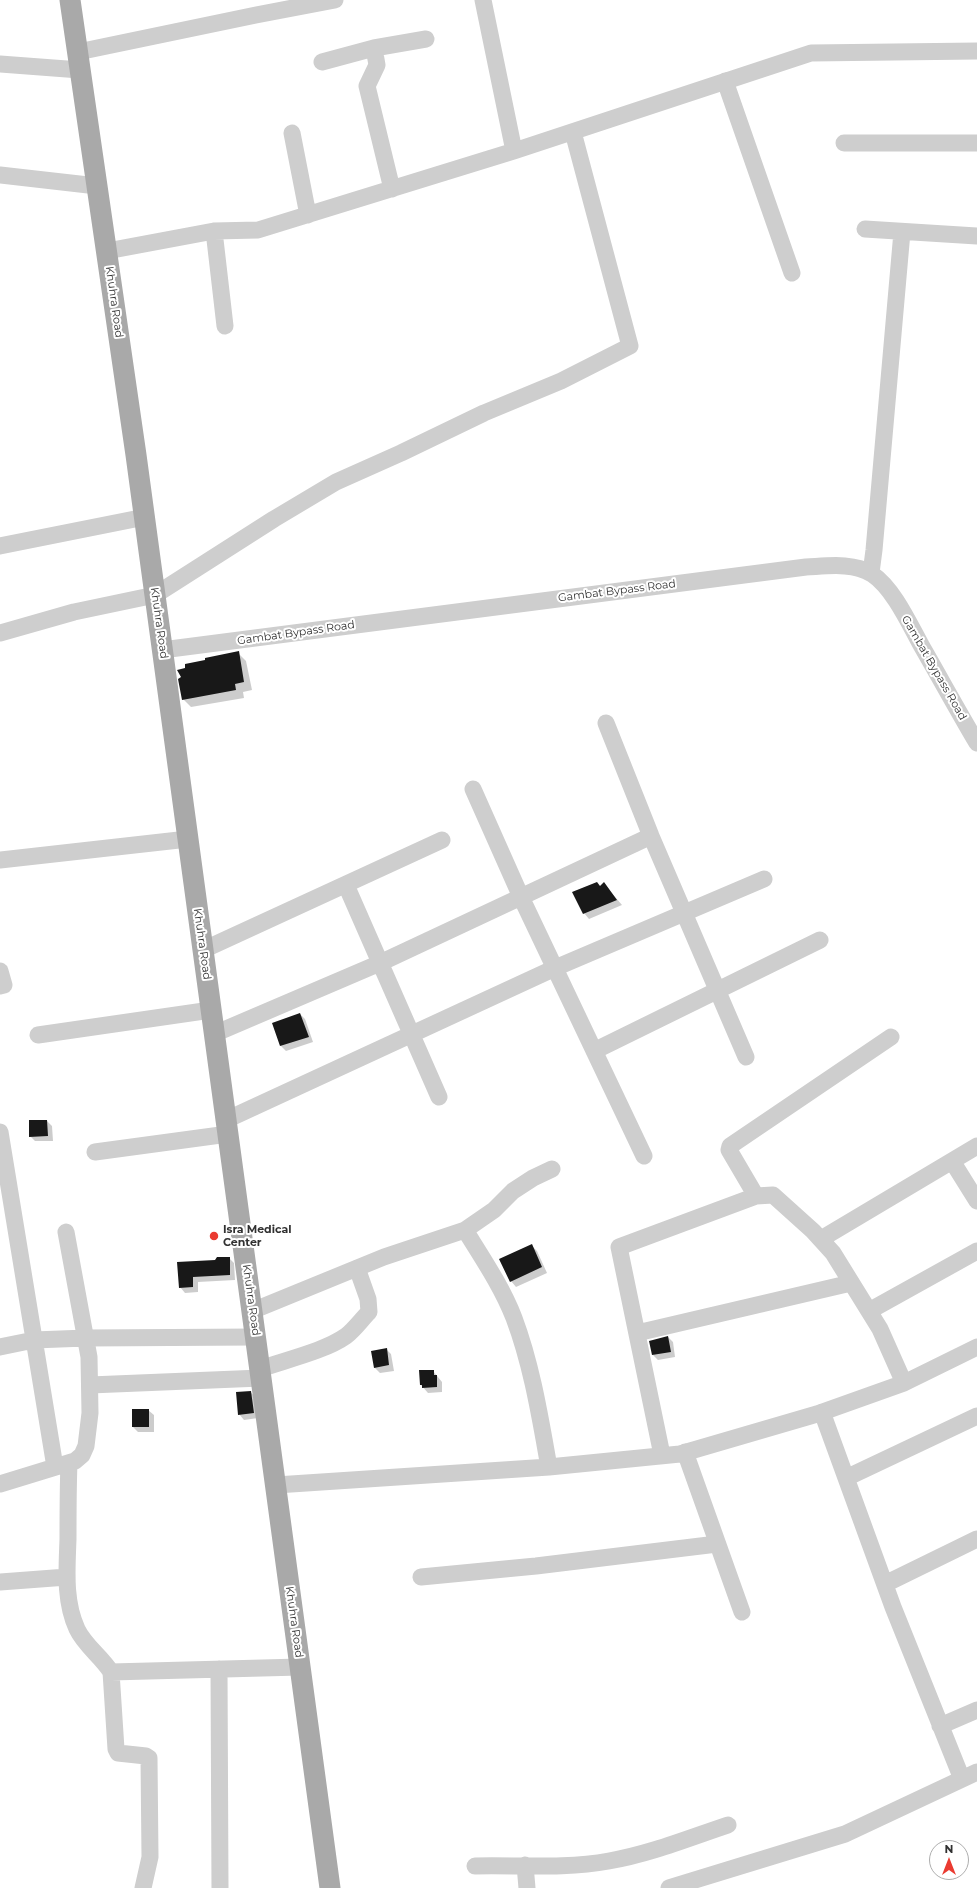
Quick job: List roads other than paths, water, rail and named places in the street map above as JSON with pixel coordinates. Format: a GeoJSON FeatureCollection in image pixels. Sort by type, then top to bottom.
{"type":"FeatureCollection","features":[{"type":"Feature","properties":{"kind":"main road","name":"Khuhra Road"},"geometry":{"type":"LineString","coordinates":[[70,0],[155,595],[330,1888]]}},
{"type":"Feature","properties":{"kind":"street"},"geometry":{"type":"LineString","coordinates":[[0,64],[79,61],[256,15],[335,0]]}},
{"type":"Feature","properties":{"kind":"street"},"geometry":{"type":"LineString","coordinates":[[483,0],[514,151]]}},
{"type":"Feature","properties":{"kind":"street"},"geometry":{"type":"LineString","coordinates":[[322,62],[374,48],[426,39]]}},
{"type":"Feature","properties":{"kind":"street"},"geometry":{"type":"LineString","coordinates":[[374,48],[377,65],[371,74],[367,86],[392,189]]}},
{"type":"Feature","properties":{"kind":"street"},"geometry":{"type":"LineString","coordinates":[[107,251],[214,231],[258,230],[514,151],[811,53],[977,51]]}},
{"type":"Feature","properties":{"kind":"street"},"geometry":{"type":"LineString","coordinates":[[725,81],[792,273]]}},
{"type":"Feature","properties":{"kind":"street"},"geometry":{"type":"LineString","coordinates":[[0,633],[74,612],[155,595],[274,519],[336,482],[484,413],[561,381],[630,346],[573,132]]}},
{"type":"Feature","properties":{"kind":"street"},"geometry":{"type":"LineString","coordinates":[[292,133],[308,215]]}},
{"type":"Feature","properties":{"kind":"street"},"geometry":{"type":"LineString","coordinates":[[844,144],[977,144]]}},
{"type":"Feature","properties":{"kind":"street"},"geometry":{"type":"LineString","coordinates":[[0,175],[97,186]]}},
{"type":"Feature","properties":{"kind":"street"},"geometry":{"type":"LineString","coordinates":[[865,229],[977,236]]}},
{"type":"Feature","properties":{"kind":"street"},"geometry":{"type":"LineString","coordinates":[[214,231],[225,326]]}},
{"type":"Feature","properties":{"kind":"street"},"geometry":{"type":"LineString","coordinates":[[871,573],[876,536],[902,232]]}},
{"type":"Feature","properties":{"kind":"street"},"geometry":{"type":"LineString","coordinates":[[0,546],[144,517]]}},
{"type":"Feature","properties":{"kind":"street","name":"Gambat Bypass Road"},"geometry":{"type":"LineString","coordinates":[[162,650],[806,567],[857,567],[871,573],[880,580],[897,602],[977,743]]}},
{"type":"Feature","properties":{"kind":"street"},"geometry":{"type":"LineString","coordinates":[[606,723],[651,836],[746,1057]]}},
{"type":"Feature","properties":{"kind":"street"},"geometry":{"type":"LineString","coordinates":[[473,790],[521,897],[644,1156]]}},
{"type":"Feature","properties":{"kind":"street"},"geometry":{"type":"LineString","coordinates":[[214,1034],[380,963],[651,836]]}},
{"type":"Feature","properties":{"kind":"street"},"geometry":{"type":"LineString","coordinates":[[0,860],[188,839]]}},
{"type":"Feature","properties":{"kind":"street"},"geometry":{"type":"LineString","coordinates":[[203,950],[346,886],[442,840]]}},
{"type":"Feature","properties":{"kind":"street"},"geometry":{"type":"LineString","coordinates":[[96,1152],[227,1127],[555,968],[764,879]]}},
{"type":"Feature","properties":{"kind":"street"},"geometry":{"type":"LineString","coordinates":[[346,886],[439,1097]]}},
{"type":"Feature","properties":{"kind":"street"},"geometry":{"type":"LineString","coordinates":[[594,1051],[820,940]]}},
{"type":"Feature","properties":{"kind":"street"},"geometry":{"type":"LineString","coordinates":[[0,971],[4,985],[0,986]]}},
{"type":"Feature","properties":{"kind":"street"},"geometry":{"type":"LineString","coordinates":[[38,1035],[211,1010]]}},
{"type":"Feature","properties":{"kind":"street"},"geometry":{"type":"LineString","coordinates":[[756,1196],[732,1157],[730,1146],[891,1037]]}},
{"type":"Feature","properties":{"kind":"street"},"geometry":{"type":"LineString","coordinates":[[0,1132],[34,1340],[62,1465],[67,1577],[70,1609],[76,1627],[88,1647],[104,1662],[110,1672],[116,1749],[118,1753],[146,1756],[149,1758],[150,1857],[143,1888]]}},
{"type":"Feature","properties":{"kind":"street"},"geometry":{"type":"LineString","coordinates":[[821,1240],[977,1146]]}},
{"type":"Feature","properties":{"kind":"street"},"geometry":{"type":"LineString","coordinates":[[952,1161],[977,1201]]}},
{"type":"Feature","properties":{"kind":"street"},"geometry":{"type":"LineString","coordinates":[[252,1311],[384,1257],[465,1230],[494,1210],[513,1191],[533,1178],[552,1169]]}},
{"type":"Feature","properties":{"kind":"street"},"geometry":{"type":"LineString","coordinates":[[662,1456],[618,1247],[756,1196],[773,1195],[821,1240],[833,1254],[880,1329],[904,1383]]}},
{"type":"Feature","properties":{"kind":"street"},"geometry":{"type":"LineString","coordinates":[[465,1230],[501,1290],[514,1319],[530,1369],[549,1467]]}},
{"type":"Feature","properties":{"kind":"street"},"geometry":{"type":"LineString","coordinates":[[0,1484],[62,1465],[82,1455],[86,1446],[90,1413],[89,1357],[66,1232]]}},
{"type":"Feature","properties":{"kind":"street"},"geometry":{"type":"LineString","coordinates":[[869,1311],[977,1251]]}},
{"type":"Feature","properties":{"kind":"street"},"geometry":{"type":"LineString","coordinates":[[90,1386],[261,1373],[330,1344],[352,1331],[369,1312],[368,1299],[357,1268]]}},
{"type":"Feature","properties":{"kind":"street"},"geometry":{"type":"LineString","coordinates":[[637,1333],[851,1283]]}},
{"type":"Feature","properties":{"kind":"street"},"geometry":{"type":"LineString","coordinates":[[0,1346],[34,1340],[86,1338],[256,1337]]}},
{"type":"Feature","properties":{"kind":"street"},"geometry":{"type":"LineString","coordinates":[[276,1484],[549,1467],[662,1456],[685,1452],[822,1412],[904,1383],[977,1348]]}},
{"type":"Feature","properties":{"kind":"street"},"geometry":{"type":"LineString","coordinates":[[822,1412],[885,1584],[962,1779]]}},
{"type":"Feature","properties":{"kind":"street"},"geometry":{"type":"LineString","coordinates":[[846,1478],[977,1416]]}},
{"type":"Feature","properties":{"kind":"street"},"geometry":{"type":"LineString","coordinates":[[685,1452],[742,1612]]}},
{"type":"Feature","properties":{"kind":"street"},"geometry":{"type":"LineString","coordinates":[[885,1584],[977,1539]]}},
{"type":"Feature","properties":{"kind":"street"},"geometry":{"type":"LineString","coordinates":[[421,1577],[536,1566],[717,1544]]}},
{"type":"Feature","properties":{"kind":"street"},"geometry":{"type":"LineString","coordinates":[[0,1582],[67,1577]]}},
{"type":"Feature","properties":{"kind":"street"},"geometry":{"type":"LineString","coordinates":[[110,1672],[300,1667]]}},
{"type":"Feature","properties":{"kind":"street"},"geometry":{"type":"LineString","coordinates":[[219,1669],[220,1888]]}},
{"type":"Feature","properties":{"kind":"street"},"geometry":{"type":"LineString","coordinates":[[940,1726],[977,1710]]}},
{"type":"Feature","properties":{"kind":"street"},"geometry":{"type":"LineString","coordinates":[[669,1888],[845,1834],[977,1772]]}},
{"type":"Feature","properties":{"kind":"street"},"geometry":{"type":"LineString","coordinates":[[475,1866],[564,1865],[608,1862],[670,1845],[728,1825]]}},
{"type":"Feature","properties":{"kind":"street"},"geometry":{"type":"LineString","coordinates":[[525,1865],[527,1888]]}},
{"type":"Feature","properties":{"kind":"place","name":"Isra Medical Center"},"geometry":{"type":"Point","coordinates":[214,1236]}}]}
